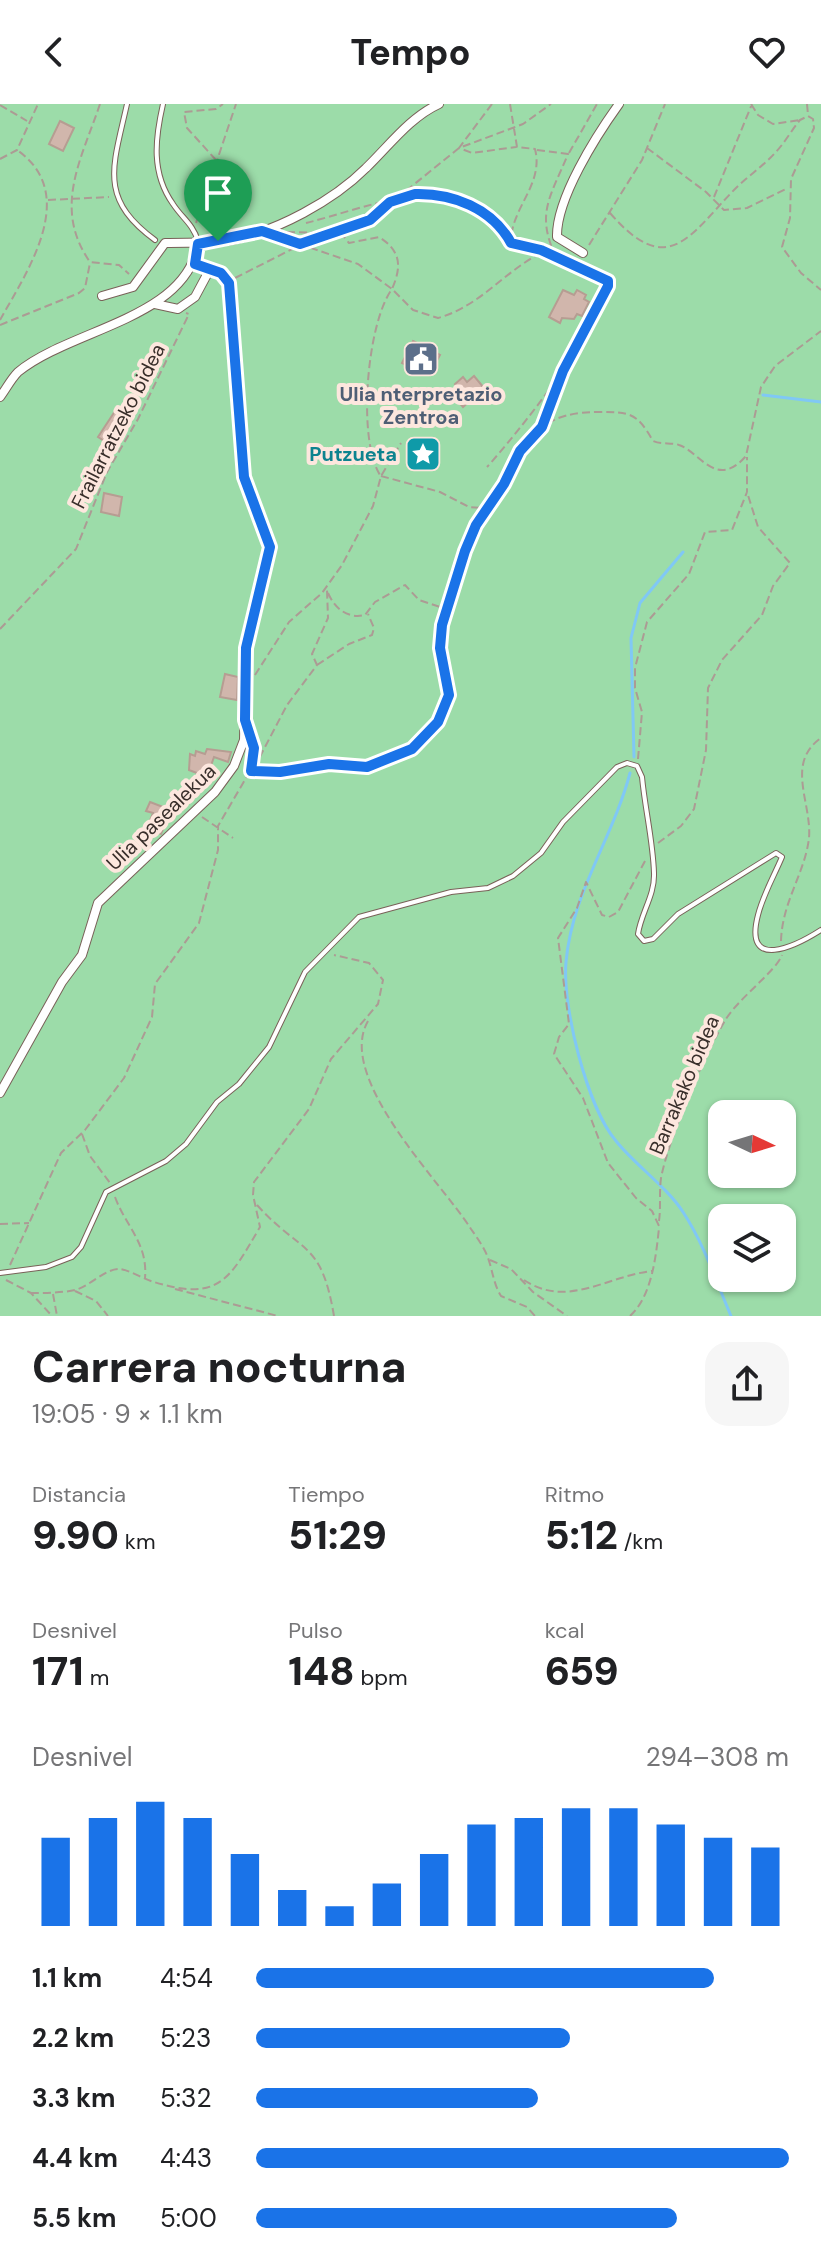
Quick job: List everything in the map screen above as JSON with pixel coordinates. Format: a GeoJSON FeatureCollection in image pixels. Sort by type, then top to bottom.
{"type":"FeatureCollection","features":[{"type":"Feature","properties":{"kind":"street"},"geometry":{"type":"LineString","coordinates":[[102,296],[133,287],[165,243],[198,244],[262,231],[331,194],[363,171],[393,140],[439,104]]}},
{"type":"Feature","properties":{"kind":"street"},"geometry":{"type":"LineString","coordinates":[[583,253],[557,237],[557,217],[600,130],[619,104]]}},
{"type":"Feature","properties":{"kind":"street"},"geometry":{"type":"LineString","coordinates":[[0,397],[16,374],[43,355],[155,304],[195,264],[198,244]]}},
{"type":"Feature","properties":{"kind":"street"},"geometry":{"type":"LineString","coordinates":[[195,264],[221,273]]}},
{"type":"Feature","properties":{"kind":"street"},"geometry":{"type":"LineString","coordinates":[[155,304],[178,309],[195,297],[210,269]]}},
{"type":"Feature","properties":{"kind":"street","name":"Ulia pasealekua"},"geometry":{"type":"LineString","coordinates":[[0,1093],[62,982],[82,955],[98,903],[194,812],[234,766],[244,740],[246,648],[270,547],[244,477],[233,305],[229,283],[221,273]]}},
{"type":"Feature","properties":{"kind":"lane"},"geometry":{"type":"LineString","coordinates":[[127,104],[117,152],[116,196],[126,217],[155,240]]}},
{"type":"Feature","properties":{"kind":"lane"},"geometry":{"type":"LineString","coordinates":[[163,104],[156,148],[157,167],[173,205],[194,228],[198,244]]}},
{"type":"Feature","properties":{"kind":"lane"},"geometry":{"type":"LineString","coordinates":[[2,1273],[46,1267],[72,1257],[81,1247],[99,1201],[112,1189],[166,1161],[186,1144],[217,1102],[239,1084],[269,1047],[305,972],[359,917],[451,892],[488,888],[513,876],[541,853],[563,822],[604,779],[627,763],[637,766],[642,777],[654,873],[652,892],[638,934],[644,941],[653,939],[678,914],[763,857],[776,853],[782,857],[758,915],[756,937],[768,951],[782,951],[821,930]]}},
{"type":"Feature","properties":{"kind":"path"},"geometry":{"type":"LineString","coordinates":[[30,104],[33,113]]}},
{"type":"Feature","properties":{"kind":"path"},"geometry":{"type":"LineString","coordinates":[[0,159],[17,150],[38,104]]}},
{"type":"Feature","properties":{"kind":"path"},"geometry":{"type":"LineString","coordinates":[[0,325],[85,288],[90,262],[74,229],[70,198],[77,163],[100,104]]}},
{"type":"Feature","properties":{"kind":"path"},"geometry":{"type":"LineString","coordinates":[[216,160],[187,128],[184,112],[189,108],[216,109],[223,104]]}},
{"type":"Feature","properties":{"kind":"path"},"geometry":{"type":"LineString","coordinates":[[194,228],[236,104]]}},
{"type":"Feature","properties":{"kind":"path"},"geometry":{"type":"LineString","coordinates":[[262,231],[323,234],[370,220],[459,148],[492,104]]}},
{"type":"Feature","properties":{"kind":"path"},"geometry":{"type":"LineString","coordinates":[[510,104],[517,147]]}},
{"type":"Feature","properties":{"kind":"path"},"geometry":{"type":"LineString","coordinates":[[459,148],[525,123],[551,104]]}},
{"type":"Feature","properties":{"kind":"path"},"geometry":{"type":"LineString","coordinates":[[556,257],[545,235],[545,215],[568,154],[597,104]]}},
{"type":"Feature","properties":{"kind":"path"},"geometry":{"type":"LineString","coordinates":[[583,253],[647,148],[665,104]]}},
{"type":"Feature","properties":{"kind":"path"},"geometry":{"type":"LineString","coordinates":[[807,104],[808,116]]}},
{"type":"Feature","properties":{"kind":"path"},"geometry":{"type":"LineString","coordinates":[[0,105],[28,121]]}},
{"type":"Feature","properties":{"kind":"path"},"geometry":{"type":"LineString","coordinates":[[714,198],[751,105],[773,124],[808,116]]}},
{"type":"Feature","properties":{"kind":"path"},"geometry":{"type":"LineString","coordinates":[[808,116],[813,119],[814,128],[789,188],[790,218],[782,247],[801,273],[821,290]]}},
{"type":"Feature","properties":{"kind":"path"},"geometry":{"type":"LineString","coordinates":[[610,213],[629,233],[658,246],[676,245],[696,233],[777,151],[800,120]]}},
{"type":"Feature","properties":{"kind":"path"},"geometry":{"type":"LineString","coordinates":[[459,148],[472,153],[517,147],[568,154]]}},
{"type":"Feature","properties":{"kind":"path"},"geometry":{"type":"LineString","coordinates":[[647,148],[714,198],[720,207],[740,210],[789,188]]}},
{"type":"Feature","properties":{"kind":"path"},"geometry":{"type":"LineString","coordinates":[[511,243],[514,219],[535,176],[535,149]]}},
{"type":"Feature","properties":{"kind":"path"},"geometry":{"type":"LineString","coordinates":[[0,320],[45,231],[49,214],[40,177],[26,156],[17,150]]}},
{"type":"Feature","properties":{"kind":"path"},"geometry":{"type":"LineString","coordinates":[[286,227],[365,204],[390,202],[415,194],[454,198],[492,219],[504,229],[511,243],[544,251],[608,281],[563,371],[542,427]]}},
{"type":"Feature","properties":{"kind":"path"},"geometry":{"type":"LineString","coordinates":[[47,200],[116,196]]}},
{"type":"Feature","properties":{"kind":"path"},"geometry":{"type":"LineString","coordinates":[[262,231],[358,264],[392,289],[413,310],[438,318],[480,300],[510,271],[544,251]]}},
{"type":"Feature","properties":{"kind":"path"},"geometry":{"type":"LineString","coordinates":[[340,231],[349,243],[379,237],[395,248],[399,261],[392,289],[381,307],[369,356],[370,432],[381,476]]}},
{"type":"Feature","properties":{"kind":"path"},"geometry":{"type":"LineString","coordinates":[[221,273],[235,278],[323,234]]}},
{"type":"Feature","properties":{"kind":"path"},"geometry":{"type":"LineString","coordinates":[[90,262],[119,265],[129,274]]}},
{"type":"Feature","properties":{"kind":"path"},"geometry":{"type":"LineString","coordinates":[[7,306],[16,316]]}},
{"type":"Feature","properties":{"kind":"path","name":"Frailarratzeko bidea"},"geometry":{"type":"LineString","coordinates":[[0,629],[76,549],[101,485],[189,314],[178,309]]}},
{"type":"Feature","properties":{"kind":"path"},"geometry":{"type":"LineString","coordinates":[[637,766],[642,712],[635,688],[635,668],[647,622],[689,574],[705,532],[732,530],[747,492],[744,473],[761,387],[775,366],[821,331]]}},
{"type":"Feature","properties":{"kind":"path"},"geometry":{"type":"LineString","coordinates":[[487,467],[563,371]]}},
{"type":"Feature","properties":{"kind":"path"},"geometry":{"type":"LineString","coordinates":[[251,771],[280,772],[329,764],[367,767],[412,749],[425,739],[438,722],[449,695],[440,648],[446,609],[476,525],[520,451],[542,427],[571,412],[621,412],[641,420],[653,441],[680,445],[710,466],[720,469],[733,466],[743,460],[748,452]]}},
{"type":"Feature","properties":{"kind":"path"},"geometry":{"type":"LineString","coordinates":[[247,686],[289,622],[327,589],[355,544],[373,506],[381,476],[401,443]]}},
{"type":"Feature","properties":{"kind":"path"},"geometry":{"type":"LineString","coordinates":[[381,476],[440,492],[469,507],[490,504]]}},
{"type":"Feature","properties":{"kind":"path"},"geometry":{"type":"LineString","coordinates":[[327,589],[333,603],[349,615],[367,613],[375,602],[405,585],[419,600],[446,609]]}},
{"type":"Feature","properties":{"kind":"path"},"geometry":{"type":"LineString","coordinates":[[317,665],[312,654],[328,618],[327,589]]}},
{"type":"Feature","properties":{"kind":"path"},"geometry":{"type":"LineString","coordinates":[[55,1316],[31,1293],[2,1273],[31,1223],[61,1153],[82,1133],[124,1078],[152,1017],[155,984],[199,923],[218,850],[218,826],[287,705],[317,665],[349,644],[372,635],[374,628],[367,613]]}},
{"type":"Feature","properties":{"kind":"path"},"geometry":{"type":"LineString","coordinates":[[782,951],[784,912],[809,837],[802,765],[806,751],[821,738]]}},
{"type":"Feature","properties":{"kind":"path"},"geometry":{"type":"LineString","coordinates":[[251,771],[253,739]]}},
{"type":"Feature","properties":{"kind":"path"},"geometry":{"type":"LineString","coordinates":[[194,812],[233,838]]}},
{"type":"Feature","properties":{"kind":"path","name":"Barrakako bidea"},"geometry":{"type":"LineString","coordinates":[[630,1316],[641,1301],[652,1271],[662,1178],[696,1083],[725,1021],[750,988],[776,967],[782,951]]}},
{"type":"Feature","properties":{"kind":"path"},"geometry":{"type":"LineString","coordinates":[[325,957],[347,956],[369,963],[379,972],[383,993],[363,1028],[361,1057],[373,1088],[489,1260],[501,1296],[527,1307],[535,1316]]}},
{"type":"Feature","properties":{"kind":"path"},"geometry":{"type":"LineString","coordinates":[[170,1287],[194,1292],[211,1288],[238,1264],[260,1227],[254,1182],[309,1109],[331,1059],[370,1016]]}},
{"type":"Feature","properties":{"kind":"path"},"geometry":{"type":"LineString","coordinates":[[82,1133],[90,1156],[112,1189],[122,1217],[142,1245],[145,1279]]}},
{"type":"Feature","properties":{"kind":"path"},"geometry":{"type":"LineString","coordinates":[[257,1205],[318,1261],[329,1285],[334,1316]]}},
{"type":"Feature","properties":{"kind":"path"},"geometry":{"type":"LineString","coordinates":[[0,1224],[31,1223]]}},
{"type":"Feature","properties":{"kind":"path"},"geometry":{"type":"LineString","coordinates":[[489,1260],[501,1263],[542,1289],[565,1294],[652,1271]]}},
{"type":"Feature","properties":{"kind":"path"},"geometry":{"type":"LineString","coordinates":[[31,1293],[74,1290],[94,1283],[111,1270],[123,1269],[210,1301],[278,1316]]}},
{"type":"Feature","properties":{"kind":"path"},"geometry":{"type":"LineString","coordinates":[[524,1280],[533,1292],[567,1316]]}},
{"type":"Feature","properties":{"kind":"path"},"geometry":{"type":"LineString","coordinates":[[74,1290],[96,1301],[108,1316]]}},
{"type":"Feature","properties":{"kind":"path"},"geometry":{"type":"LineString","coordinates":[[52,1292],[55,1316]]}},
{"type":"Feature","properties":{"kind":"green space"},"geometry":{"type":"Polygon","coordinates":[[[0,104],[821,104],[821,1316],[0,1316],[0,104]]]}},
{"type":"Feature","properties":{"kind":"building"},"geometry":{"type":"Polygon","coordinates":[[[60,121],[74,128],[63,151],[49,144],[60,121]]]}},
{"type":"Feature","properties":{"kind":"building"},"geometry":{"type":"Polygon","coordinates":[[[563,290],[574,295],[577,290],[586,295],[584,299],[589,302],[582,316],[577,314],[574,319],[562,318],[560,323],[549,317],[563,290]]]}},
{"type":"Feature","properties":{"kind":"building","name":"Ulia nterpretazio Zentroa"},"geometry":{"type":"Polygon","coordinates":[[[413,341],[440,355],[429,375],[402,363],[413,341]]]}},
{"type":"Feature","properties":{"kind":"building"},"geometry":{"type":"Polygon","coordinates":[[[474,376],[484,388],[463,407],[452,394],[459,389],[455,384],[463,377],[467,382],[474,376]]]}},
{"type":"Feature","properties":{"kind":"building"},"geometry":{"type":"Polygon","coordinates":[[[117,408],[128,415],[112,446],[98,437],[117,408]]]}},
{"type":"Feature","properties":{"kind":"building"},"geometry":{"type":"Polygon","coordinates":[[[104,493],[122,497],[119,516],[101,512],[104,493]]]}},
{"type":"Feature","properties":{"kind":"building"},"geometry":{"type":"Polygon","coordinates":[[[225,674],[238,677],[237,700],[220,697],[225,674]]]}},
{"type":"Feature","properties":{"kind":"building"},"geometry":{"type":"Polygon","coordinates":[[[207,749],[231,752],[228,762],[214,757],[207,777],[189,770],[190,754],[195,756],[196,751],[205,754],[207,749]]]}},
{"type":"Feature","properties":{"kind":"building"},"geometry":{"type":"Polygon","coordinates":[[[150,802],[171,810],[161,834],[147,828],[153,813],[146,811],[150,802]]]}},
{"type":"Feature","properties":{"kind":"waterway"},"geometry":{"type":"LineString","coordinates":[[763,395],[821,402]]}},
{"type":"Feature","properties":{"kind":"waterway"},"geometry":{"type":"LineString","coordinates":[[634,757],[631,638],[640,603],[683,552]]}},
{"type":"Feature","properties":{"kind":"waterway"},"geometry":{"type":"LineString","coordinates":[[630,773],[614,820],[584,889],[570,937],[566,981],[572,1029],[586,1081],[605,1125],[624,1150],[683,1212],[731,1316]]}},
{"type":"Feature","properties":{"kind":"place","name":"Ulia nterpretazio Zentroa"},"geometry":{"type":"Point","coordinates":[421,359]}},
{"type":"Feature","properties":{"kind":"place","name":"Putzueta"},"geometry":{"type":"Point","coordinates":[423,454]}},
{"type":"Feature","properties":{"kind":"route"},"geometry":{"type":"LineString","coordinates":[[415,194],[434,194],[454,198],[492,219],[504,229],[511,243],[541,250],[608,281],[563,371],[542,427],[520,451],[504,484],[476,525],[465,551],[442,625],[440,648],[449,695],[445,708],[425,739],[412,749],[367,767],[329,764],[280,772],[251,771],[254,748],[245,720],[246,648],[270,547],[244,477],[229,283],[221,273],[195,264],[198,244],[218,241],[262,231],[300,244],[370,220],[390,202],[415,194]]}}]}
